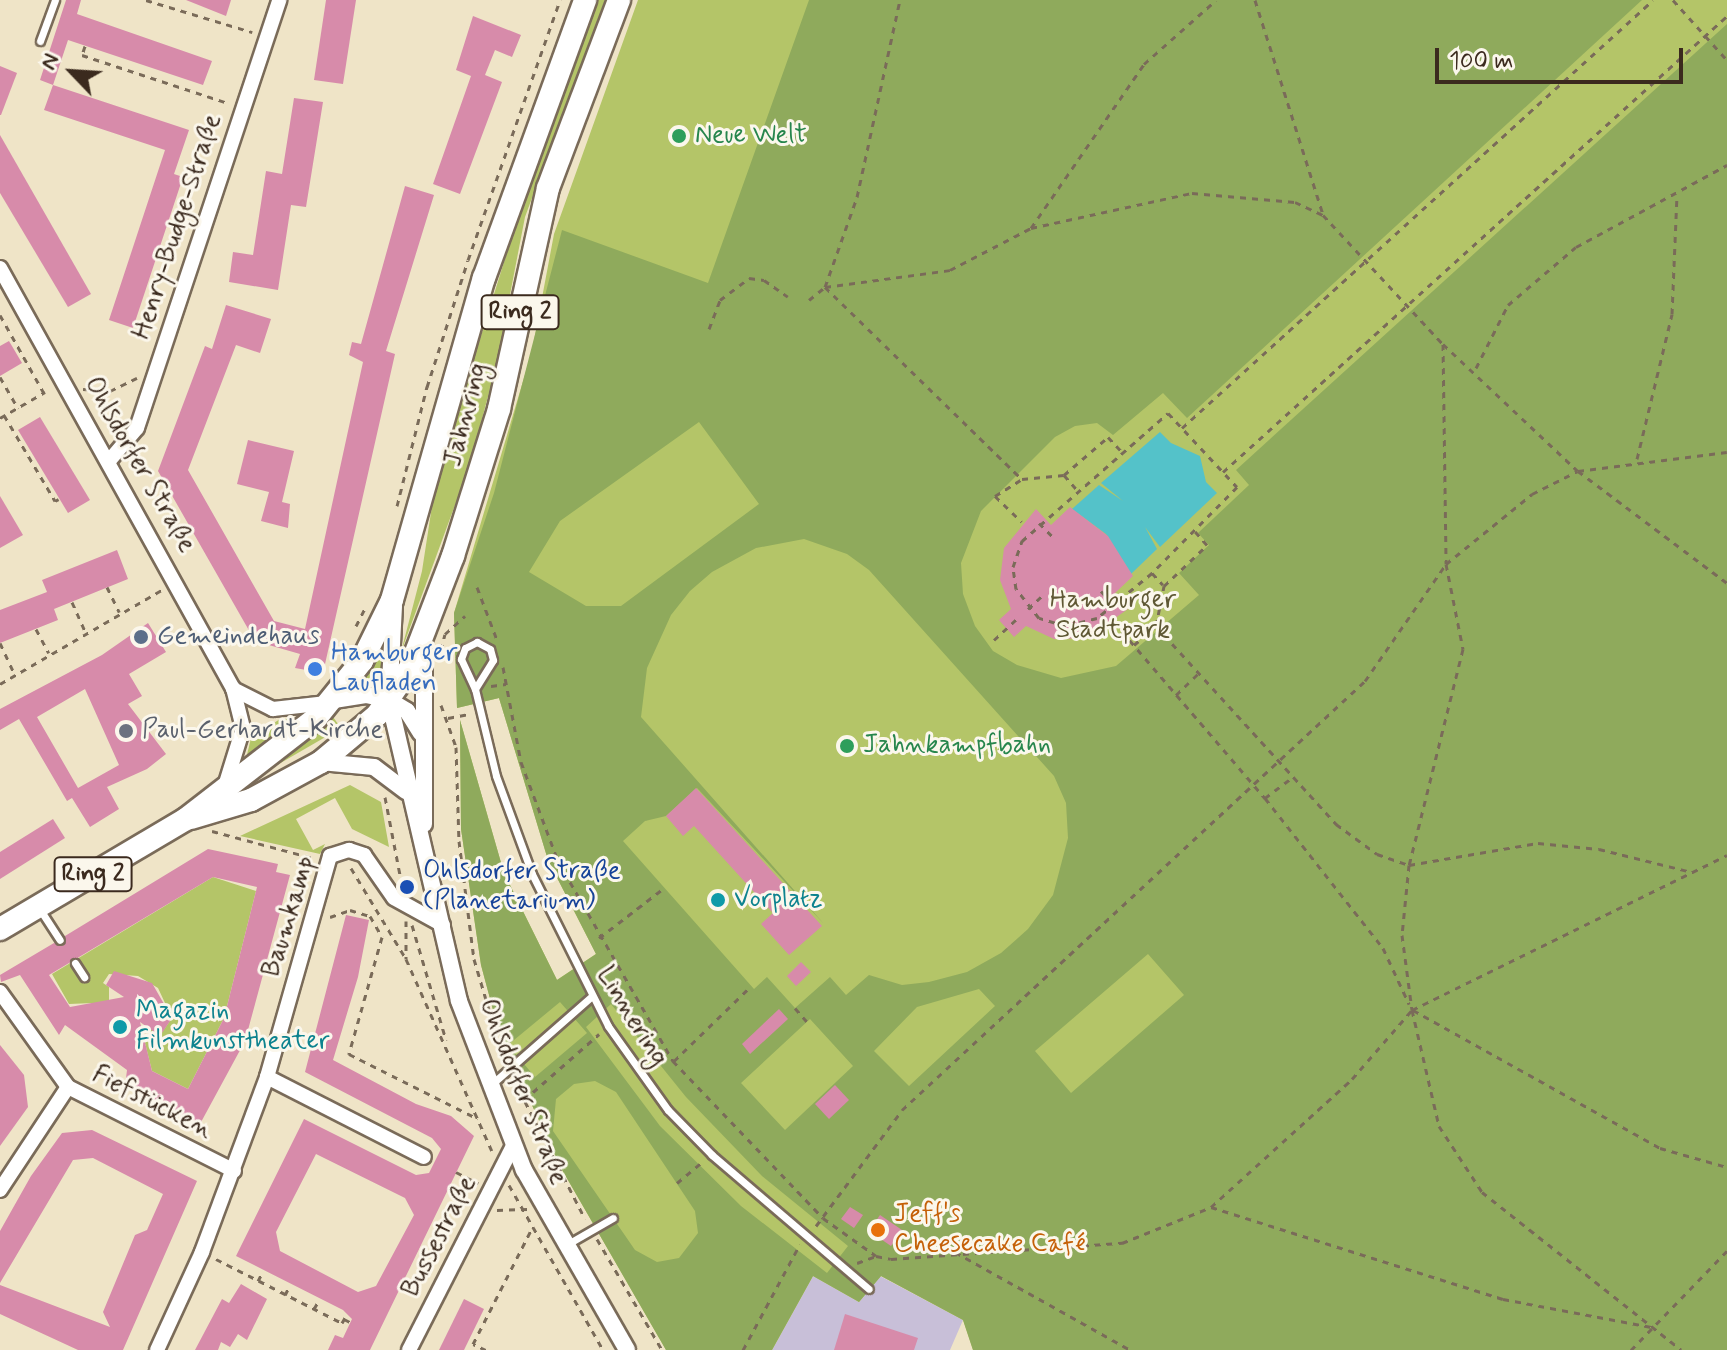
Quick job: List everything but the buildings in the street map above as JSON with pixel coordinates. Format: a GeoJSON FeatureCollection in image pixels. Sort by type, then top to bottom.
{"type":"FeatureCollection","features":[{"type":"Feature","properties":{"kind":"main road","name":"Jahnring"},"geometry":{"type":"LineString","coordinates":[[397,584],[412,523],[488,267],[585,0]]}},
{"type":"Feature","properties":{"kind":"main road","name":"Jahnring"},"geometry":{"type":"LineString","coordinates":[[389,700],[428,626],[499,409],[548,188],[619,0]]}},
{"type":"Feature","properties":{"kind":"main road","name":"Ring 2"},"geometry":{"type":"LineString","coordinates":[[0,929],[186,819],[225,786],[291,739],[334,700],[371,647],[397,584]]}},
{"type":"Feature","properties":{"kind":"main road","name":"Ring 2"},"geometry":{"type":"LineString","coordinates":[[186,819],[251,800],[321,762],[389,700]]}},
{"type":"Feature","properties":{"kind":"street","name":"Henry-Budge-Straße"},"geometry":{"type":"LineString","coordinates":[[109,461],[137,428],[279,0]]}},
{"type":"Feature","properties":{"kind":"street","name":"Ohlsdorfer Straße"},"geometry":{"type":"LineString","coordinates":[[0,268],[177,581],[233,688],[243,728],[225,786]]}},
{"type":"Feature","properties":{"kind":"street","name":"Ohlsdorfer Straße"},"geometry":{"type":"LineString","coordinates":[[397,584],[389,700],[410,795],[423,832],[459,1001],[513,1146],[627,1350]]}},
{"type":"Feature","properties":{"kind":"street","name":"Ohlsdorfer Straße"},"geometry":{"type":"LineString","coordinates":[[423,832],[422,735],[428,626]]}},
{"type":"Feature","properties":{"kind":"street"},"geometry":{"type":"LineString","coordinates":[[233,688],[283,710],[366,695],[389,700],[407,711],[422,735]]}},
{"type":"Feature","properties":{"kind":"street"},"geometry":{"type":"LineString","coordinates":[[321,762],[374,767],[410,795]]}},
{"type":"Feature","properties":{"kind":"street","name":"Baumkamp"},"geometry":{"type":"LineString","coordinates":[[157,1350],[202,1252],[267,1077],[326,861],[336,852],[349,850],[368,859],[402,904],[443,925]]}},
{"type":"Feature","properties":{"kind":"street","name":"Fiefstücken"},"geometry":{"type":"LineString","coordinates":[[0,992],[68,1087],[234,1171]]}},
{"type":"Feature","properties":{"kind":"street"},"geometry":{"type":"LineString","coordinates":[[267,1077],[424,1157]]}},
{"type":"Feature","properties":{"kind":"street"},"geometry":{"type":"LineString","coordinates":[[0,1190],[68,1087]]}},
{"type":"Feature","properties":{"kind":"street","name":"Bussestraße"},"geometry":{"type":"LineString","coordinates":[[409,1350],[513,1146]]}},
{"type":"Feature","properties":{"kind":"lane"},"geometry":{"type":"LineString","coordinates":[[40,41],[55,0]]}},
{"type":"Feature","properties":{"kind":"lane","name":"Linnering"},"geometry":{"type":"LineString","coordinates":[[475,689],[493,660],[490,649],[480,642],[470,644],[461,654],[475,689],[532,874],[608,1026],[668,1110],[712,1155],[869,1289]]}},
{"type":"Feature","properties":{"kind":"lane"},"geometry":{"type":"LineString","coordinates":[[38,906],[60,940]]}},
{"type":"Feature","properties":{"kind":"lane"},"geometry":{"type":"LineString","coordinates":[[75,963],[84,977]]}},
{"type":"Feature","properties":{"kind":"lane"},"geometry":{"type":"LineString","coordinates":[[489,1088],[591,997]]}},
{"type":"Feature","properties":{"kind":"lane"},"geometry":{"type":"LineString","coordinates":[[566,1245],[613,1218]]}},
{"type":"Feature","properties":{"kind":"path"},"geometry":{"type":"LineString","coordinates":[[146,0],[267,34]]}},
{"type":"Feature","properties":{"kind":"path"},"geometry":{"type":"LineString","coordinates":[[172,8],[175,0]]}},
{"type":"Feature","properties":{"kind":"path"},"geometry":{"type":"LineString","coordinates":[[809,300],[825,287],[857,197],[900,0]]}},
{"type":"Feature","properties":{"kind":"path"},"geometry":{"type":"LineString","coordinates":[[1031,228],[1144,64],[1216,0]]}},
{"type":"Feature","properties":{"kind":"path"},"geometry":{"type":"LineString","coordinates":[[1255,0],[1323,215]]}},
{"type":"Feature","properties":{"kind":"path"},"geometry":{"type":"LineString","coordinates":[[1182,428],[1653,0]]}},
{"type":"Feature","properties":{"kind":"path"},"geometry":{"type":"LineString","coordinates":[[1673,0],[1727,60]]}},
{"type":"Feature","properties":{"kind":"path"},"geometry":{"type":"LineString","coordinates":[[207,19],[209,10]]}},
{"type":"Feature","properties":{"kind":"path"},"geometry":{"type":"LineString","coordinates":[[1223,472],[1727,16]]}},
{"type":"Feature","properties":{"kind":"path"},"geometry":{"type":"LineString","coordinates":[[85,46],[82,55],[243,108]]}},
{"type":"Feature","properties":{"kind":"path"},"geometry":{"type":"LineString","coordinates":[[117,66],[120,58]]}},
{"type":"Feature","properties":{"kind":"path"},"geometry":{"type":"LineString","coordinates":[[149,77],[152,68]]}},
{"type":"Feature","properties":{"kind":"path"},"geometry":{"type":"LineString","coordinates":[[184,88],[186,80]]}},
{"type":"Feature","properties":{"kind":"path"},"geometry":{"type":"LineString","coordinates":[[1476,370],[1508,305],[1576,247],[1677,195],[1727,165]]}},
{"type":"Feature","properties":{"kind":"path"},"geometry":{"type":"LineString","coordinates":[[825,287],[950,270],[1031,228],[1192,193],[1295,202],[1323,215],[1409,302],[1443,344],[1476,370],[1578,471],[1727,583]]}},
{"type":"Feature","properties":{"kind":"path"},"geometry":{"type":"LineString","coordinates":[[1636,460],[1672,314],[1677,195]]}},
{"type":"Feature","properties":{"kind":"path"},"geometry":{"type":"LineString","coordinates":[[709,329],[720,300],[749,278],[764,280],[788,297]]}},
{"type":"Feature","properties":{"kind":"path"},"geometry":{"type":"LineString","coordinates":[[825,287],[1022,479]]}},
{"type":"Feature","properties":{"kind":"path"},"geometry":{"type":"LineString","coordinates":[[0,315],[44,393]]}},
{"type":"Feature","properties":{"kind":"path"},"geometry":{"type":"LineString","coordinates":[[1443,344],[1446,564],[1463,649],[1409,865],[1402,935],[1412,1010],[1439,1126],[1482,1192],[1681,1350]]}},
{"type":"Feature","properties":{"kind":"path"},"geometry":{"type":"LineString","coordinates":[[59,499],[55,501],[25,445],[2,416],[66,384],[110,391],[156,368]]}},
{"type":"Feature","properties":{"kind":"path"},"geometry":{"type":"LineString","coordinates":[[0,377],[18,408]]}},
{"type":"Feature","properties":{"kind":"path"},"geometry":{"type":"LineString","coordinates":[[1168,413],[1182,428],[1237,487],[1192,528],[1152,573],[1088,623],[1066,626],[1028,609],[1016,589],[1013,567],[1022,541],[1168,413]]}},
{"type":"Feature","properties":{"kind":"path"},"geometry":{"type":"LineString","coordinates":[[1022,522],[995,496],[1022,479],[1064,475],[1108,437],[1123,453]]}},
{"type":"Feature","properties":{"kind":"path"},"geometry":{"type":"LineString","coordinates":[[743,1350],[806,1237],[902,1110],[1365,681],[1446,564],[1532,494],[1578,471],[1636,460],[1727,452]]}},
{"type":"Feature","properties":{"kind":"path"},"geometry":{"type":"LineString","coordinates":[[1064,475],[1078,491]]}},
{"type":"Feature","properties":{"kind":"path"},"geometry":{"type":"LineString","coordinates":[[1039,523],[1053,537]]}},
{"type":"Feature","properties":{"kind":"path"},"geometry":{"type":"LineString","coordinates":[[1134,645],[1156,626],[1164,586],[1207,545],[1192,528]]}},
{"type":"Feature","properties":{"kind":"path"},"geometry":{"type":"LineString","coordinates":[[1152,573],[1164,586]]}},
{"type":"Feature","properties":{"kind":"path"},"geometry":{"type":"LineString","coordinates":[[0,684],[177,581]]}},
{"type":"Feature","properties":{"kind":"path"},"geometry":{"type":"LineString","coordinates":[[107,587],[121,614]]}},
{"type":"Feature","properties":{"kind":"path"},"geometry":{"type":"LineString","coordinates":[[477,587],[500,649]]}},
{"type":"Feature","properties":{"kind":"path"},"geometry":{"type":"LineString","coordinates":[[1101,591],[1113,604]]}},
{"type":"Feature","properties":{"kind":"path"},"geometry":{"type":"LineString","coordinates":[[1028,609],[1043,595]]}},
{"type":"Feature","properties":{"kind":"path"},"geometry":{"type":"LineString","coordinates":[[72,602],[86,634]]}},
{"type":"Feature","properties":{"kind":"path"},"geometry":{"type":"LineString","coordinates":[[440,659],[445,634],[465,616]]}},
{"type":"Feature","properties":{"kind":"path"},"geometry":{"type":"LineString","coordinates":[[994,640],[1018,618]]}},
{"type":"Feature","properties":{"kind":"path"},"geometry":{"type":"LineString","coordinates":[[1114,622],[1265,798],[1383,948],[1412,1010],[1660,1148],[1727,1167]]}},
{"type":"Feature","properties":{"kind":"path"},"geometry":{"type":"LineString","coordinates":[[1156,626],[1293,777],[1355,840],[1409,865],[1538,843],[1599,849],[1688,871]]}},
{"type":"Feature","properties":{"kind":"path"},"geometry":{"type":"LineString","coordinates":[[36,629],[50,655]]}},
{"type":"Feature","properties":{"kind":"path"},"geometry":{"type":"LineString","coordinates":[[0,643],[15,675]]}},
{"type":"Feature","properties":{"kind":"path"},"geometry":{"type":"LineString","coordinates":[[502,661],[521,762],[558,861],[599,938],[673,1061],[823,1218],[876,1256],[891,1259],[953,1252],[1122,1243],[1211,1207],[1352,1079],[1412,1010],[1688,871],[1727,855]]}},
{"type":"Feature","properties":{"kind":"path"},"geometry":{"type":"LineString","coordinates":[[1176,695],[1199,673]]}},
{"type":"Feature","properties":{"kind":"path"},"geometry":{"type":"LineString","coordinates":[[438,692],[451,730],[474,959],[501,1050]]}},
{"type":"Feature","properties":{"kind":"path"},"geometry":{"type":"LineString","coordinates":[[448,718],[480,711]]}},
{"type":"Feature","properties":{"kind":"path"},"geometry":{"type":"LineString","coordinates":[[442,731],[451,730]]}},
{"type":"Feature","properties":{"kind":"path"},"geometry":{"type":"LineString","coordinates":[[1265,798],[1293,777]]}},
{"type":"Feature","properties":{"kind":"path"},"geometry":{"type":"LineString","coordinates":[[383,785],[402,884]]}},
{"type":"Feature","properties":{"kind":"path"},"geometry":{"type":"LineString","coordinates":[[186,819],[232,839],[316,859]]}},
{"type":"Feature","properties":{"kind":"path"},"geometry":{"type":"LineString","coordinates":[[344,866],[352,868],[406,959],[447,1044],[496,1160]]}},
{"type":"Feature","properties":{"kind":"path"},"geometry":{"type":"LineString","coordinates":[[599,938],[664,888]]}},
{"type":"Feature","properties":{"kind":"path"},"geometry":{"type":"LineString","coordinates":[[311,923],[350,910],[370,916],[382,937],[349,1054],[478,1119]]}},
{"type":"Feature","properties":{"kind":"path"},"geometry":{"type":"LineString","coordinates":[[406,959],[408,914],[447,1044]]}},
{"type":"Feature","properties":{"kind":"path"},"geometry":{"type":"LineString","coordinates":[[673,1061],[751,986]]}},
{"type":"Feature","properties":{"kind":"path"},"geometry":{"type":"LineString","coordinates":[[795,1008],[807,1022]]}},
{"type":"Feature","properties":{"kind":"path"},"geometry":{"type":"LineString","coordinates":[[524,1100],[608,1026]]}},
{"type":"Feature","properties":{"kind":"path"},"geometry":{"type":"LineString","coordinates":[[514,1079],[592,1230],[662,1350]]}},
{"type":"Feature","properties":{"kind":"path"},"geometry":{"type":"LineString","coordinates":[[677,1183],[712,1155]]}},
{"type":"Feature","properties":{"kind":"path"},"geometry":{"type":"LineString","coordinates":[[456,1172],[491,1189]]}},
{"type":"Feature","properties":{"kind":"path"},"geometry":{"type":"LineString","coordinates":[[505,1178],[531,1230],[603,1350]]}},
{"type":"Feature","properties":{"kind":"path"},"geometry":{"type":"LineString","coordinates":[[483,1206],[522,1212]]}},
{"type":"Feature","properties":{"kind":"path"},"geometry":{"type":"LineString","coordinates":[[1211,1207],[1503,1299],[1655,1328]]}},
{"type":"Feature","properties":{"kind":"path"},"geometry":{"type":"LineString","coordinates":[[486,1350],[473,1344],[531,1230]]}},
{"type":"Feature","properties":{"kind":"path"},"geometry":{"type":"LineString","coordinates":[[1631,1350],[1727,1251]]}},
{"type":"Feature","properties":{"kind":"path"},"geometry":{"type":"LineString","coordinates":[[202,1252],[342,1323],[347,1314]]}},
{"type":"Feature","properties":{"kind":"path"},"geometry":{"type":"LineString","coordinates":[[953,1252],[1130,1350]]}},
{"type":"Feature","properties":{"kind":"path"},"geometry":{"type":"LineString","coordinates":[[846,1268],[876,1256]]}},
{"type":"Feature","properties":{"kind":"path"},"geometry":{"type":"LineString","coordinates":[[258,1281],[263,1271]]}},
{"type":"Feature","properties":{"kind":"path"},"geometry":{"type":"LineString","coordinates":[[285,1295],[290,1285]]}},
{"type":"Feature","properties":{"kind":"path"},"geometry":{"type":"LineString","coordinates":[[314,1309],[319,1300]]}},
{"type":"Feature","properties":{"kind":"path"},"geometry":{"type":"LineString","coordinates":[[344,1319],[354,1324]]}},
{"type":"Feature","properties":{"kind":"shaded area"},"geometry":{"type":"Polygon","coordinates":[[[813,1276],[859,1302],[880,1276],[963,1320],[950,1350],[772,1350],[813,1276]]]}},
{"type":"Feature","properties":{"kind":"green space"},"geometry":{"type":"Polygon","coordinates":[[[597,0],[605,0],[525,217],[496,367],[469,467],[401,652],[422,571],[436,480],[524,198],[597,0]]]}},
{"type":"Feature","properties":{"kind":"green space","name":"Hamburger Stadtpark"},"geometry":{"type":"Polygon","coordinates":[[[638,0],[1727,0],[1727,1350],[973,1350],[963,1320],[881,1276],[859,1302],[813,1276],[772,1350],[666,1350],[561,1168],[500,1036],[481,965],[461,829],[460,720],[504,873],[557,980],[596,954],[548,860],[499,698],[457,708],[454,613],[532,351],[554,234],[638,0]]]}},
{"type":"Feature","properties":{"kind":"green space","name":"Hamburger Stadtpark"},"geometry":{"type":"Polygon","coordinates":[[[809,0],[1642,0],[1187,418],[1163,393],[1113,435],[1097,423],[1075,426],[1055,437],[981,511],[961,563],[963,594],[975,626],[993,651],[1017,665],[1061,678],[1116,666],[1199,595],[1179,573],[1209,545],[1198,533],[1249,485],[1236,470],[1727,24],[1727,1350],[973,1350],[963,1320],[881,1276],[859,1302],[813,1276],[772,1350],[666,1350],[561,1168],[500,1036],[481,965],[461,829],[460,720],[504,873],[557,980],[596,954],[548,860],[499,698],[457,708],[454,613],[494,493],[562,230],[708,283],[809,0]],[[699,422],[560,521],[529,572],[586,606],[621,606],[759,504],[699,422]],[[804,539],[756,548],[712,572],[690,591],[671,615],[647,668],[641,717],[824,924],[697,788],[666,816],[645,821],[623,841],[754,989],[767,977],[795,1008],[830,977],[846,995],[869,975],[902,985],[929,982],[967,972],[1001,953],[1028,929],[1053,895],[1068,838],[1066,803],[1054,776],[869,570],[847,554],[804,539]],[[1148,954],[1035,1051],[1071,1093],[1184,995],[1148,954]],[[979,989],[917,1007],[874,1051],[909,1086],[995,1006],[979,989]],[[560,1002],[508,1045],[535,1077],[587,1033],[560,1002]],[[611,1004],[586,1027],[660,1126],[741,1206],[827,1273],[848,1246],[762,1176],[686,1097],[611,1004]],[[810,1019],[741,1083],[785,1130],[853,1066],[810,1019]],[[595,1081],[574,1084],[556,1099],[553,1131],[635,1250],[657,1262],[679,1258],[698,1233],[695,1211],[616,1092],[595,1081]]]}},
{"type":"Feature","properties":{"kind":"green space"},"geometry":{"type":"Polygon","coordinates":[[[383,641],[381,686],[356,688],[371,664],[383,641]]]}},
{"type":"Feature","properties":{"kind":"green space"},"geometry":{"type":"Polygon","coordinates":[[[333,717],[341,728],[246,783],[245,781],[333,717]]]}},
{"type":"Feature","properties":{"kind":"green space"},"geometry":{"type":"Polygon","coordinates":[[[280,719],[301,719],[246,759],[251,738],[280,719]]]}},
{"type":"Feature","properties":{"kind":"green space"},"geometry":{"type":"Polygon","coordinates":[[[350,785],[381,802],[389,847],[352,829],[335,798],[296,819],[313,850],[325,844],[320,854],[240,836],[350,785]]]}},
{"type":"Feature","properties":{"kind":"green space"},"geometry":{"type":"Polygon","coordinates":[[[213,877],[256,891],[224,1018],[188,1089],[152,1071],[145,1043],[151,1034],[142,1027],[157,1029],[160,1035],[172,1018],[158,988],[138,976],[109,974],[103,983],[109,987],[109,1015],[93,1003],[69,1004],[52,974],[213,877]]]}},
{"type":"Feature","properties":{"kind":"water"},"geometry":{"type":"Polygon","coordinates":[[[1160,432],[1171,443],[1200,456],[1206,482],[1217,493],[1160,547],[1145,527],[1157,549],[1131,574],[1106,534],[1072,509],[1099,485],[1123,501],[1101,483],[1160,432]]]}},
{"type":"Feature","properties":{"kind":"place","name":"Neue Welt"},"geometry":{"type":"Point","coordinates":[679,136]}},
{"type":"Feature","properties":{"kind":"place","name":"Gemeindehaus"},"geometry":{"type":"Point","coordinates":[141,637]}},
{"type":"Feature","properties":{"kind":"place","name":"Hamburger Laufladen"},"geometry":{"type":"Point","coordinates":[315,669]}},
{"type":"Feature","properties":{"kind":"place","name":"Paul-Gerhardt-Kirche"},"geometry":{"type":"Point","coordinates":[126,731]}},
{"type":"Feature","properties":{"kind":"place","name":"Jahnkampfbahn"},"geometry":{"type":"Point","coordinates":[847,746]}},
{"type":"Feature","properties":{"kind":"place","name":"Ohlsdorfer Straße (Planetarium)"},"geometry":{"type":"Point","coordinates":[407,887]}},
{"type":"Feature","properties":{"kind":"place","name":"Vorplatz"},"geometry":{"type":"Point","coordinates":[718,900]}},
{"type":"Feature","properties":{"kind":"place","name":"Magazin Filmkunsttheater"},"geometry":{"type":"Point","coordinates":[120,1027]}},
{"type":"Feature","properties":{"kind":"place","name":"Jeff's Cheesecake Café"},"geometry":{"type":"Point","coordinates":[878,1230]}}]}
